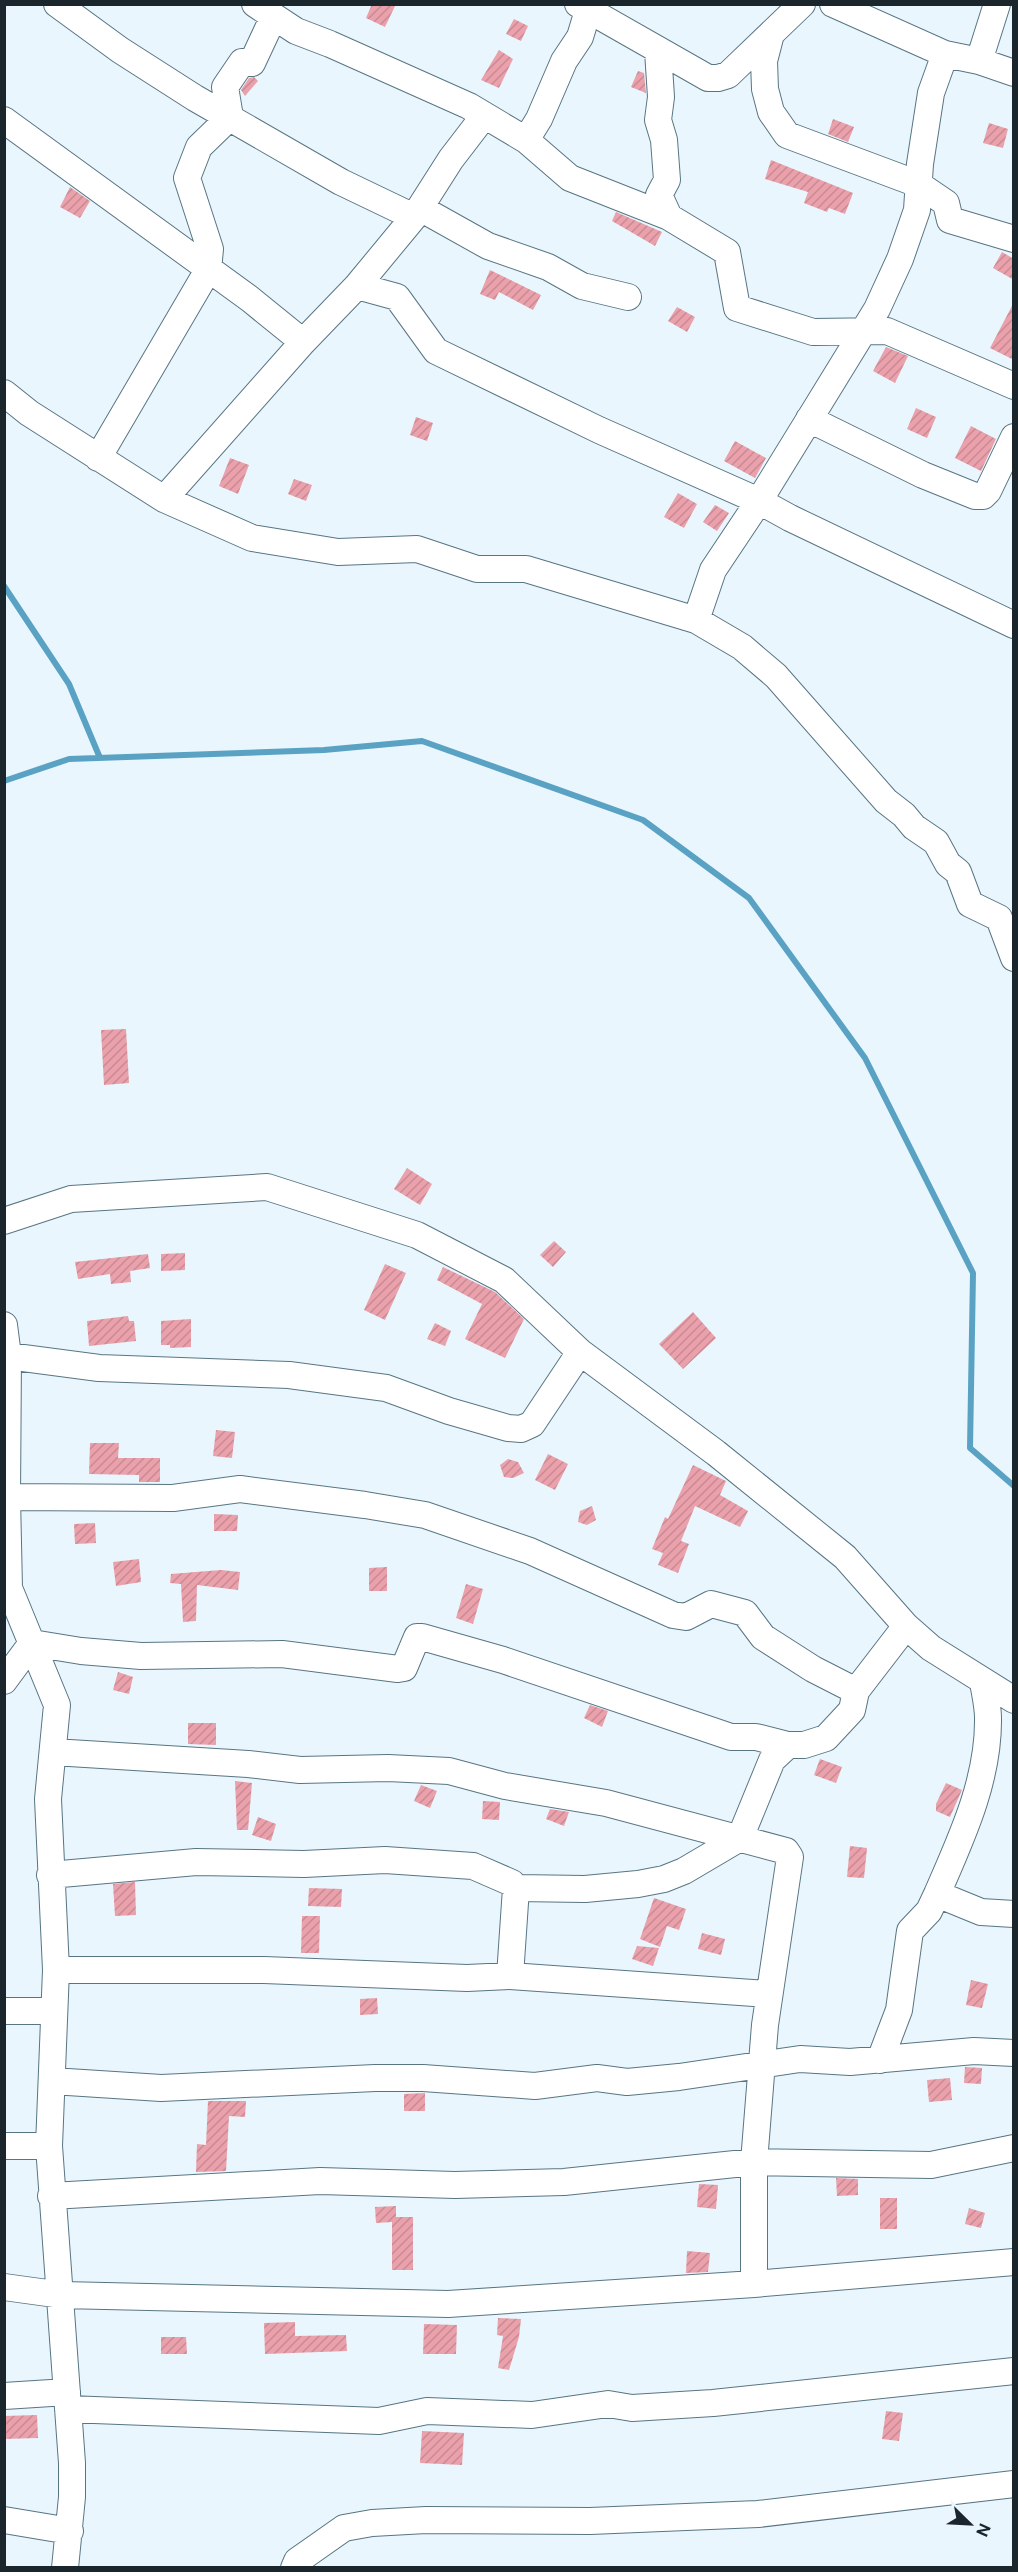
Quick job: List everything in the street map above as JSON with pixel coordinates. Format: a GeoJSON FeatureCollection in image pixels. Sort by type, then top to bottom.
{"type":"FeatureCollection","features":[{"type":"Feature","properties":{"kind":"street"},"geometry":{"type":"LineString","coordinates":[[57,4],[120,50],[195,98],[333,178],[417,212],[488,246],[548,267],[582,286],[628,297]]}},
{"type":"Feature","properties":{"kind":"street"},"geometry":{"type":"LineString","coordinates":[[526,140],[539,119],[564,61],[580,37],[585,6],[658,51],[708,78],[718,78],[728,75],[802,4]]}},
{"type":"Feature","properties":{"kind":"street"},"geometry":{"type":"LineString","coordinates":[[979,61],[997,4]]}},
{"type":"Feature","properties":{"kind":"street"},"geometry":{"type":"LineString","coordinates":[[839,6],[945,54],[979,61],[1014,73]]}},
{"type":"Feature","properties":{"kind":"street"},"geometry":{"type":"LineString","coordinates":[[230,117],[225,87],[242,63],[252,63],[264,11],[296,31],[435,89],[526,140],[570,178],[669,217],[727,252],[737,308],[813,332],[886,331],[1014,386]]}},
{"type":"Feature","properties":{"kind":"street"},"geometry":{"type":"LineString","coordinates":[[771,34],[764,61],[765,89],[771,112],[787,135],[918,184],[946,203],[950,220],[1014,239]]}},
{"type":"Feature","properties":{"kind":"street"},"geometry":{"type":"LineString","coordinates":[[658,51],[661,97],[658,120],[664,141],[667,180],[659,195],[669,217]]}},
{"type":"Feature","properties":{"kind":"street"},"geometry":{"type":"LineString","coordinates":[[696,620],[713,570],[759,501],[876,309],[911,231],[918,210],[918,184],[931,93],[945,54]]}},
{"type":"Feature","properties":{"kind":"street"},"geometry":{"type":"LineString","coordinates":[[164,499],[303,342],[357,286],[417,212],[451,159],[484,116]]}},
{"type":"Feature","properties":{"kind":"street"},"geometry":{"type":"LineString","coordinates":[[98,458],[208,270],[210,249],[187,178],[199,147],[230,117]]}},
{"type":"Feature","properties":{"kind":"street"},"geometry":{"type":"LineString","coordinates":[[4,120],[250,299],[303,342]]}},
{"type":"Feature","properties":{"kind":"street"},"geometry":{"type":"LineString","coordinates":[[357,286],[397,297],[436,351],[453,360],[599,430],[759,501],[1014,625]]}},
{"type":"Feature","properties":{"kind":"street"},"geometry":{"type":"LineString","coordinates":[[4,393],[29,413],[164,499],[252,538],[338,552],[417,549],[477,569],[526,569],[696,620],[742,647],[776,676],[886,801],[904,815],[914,827],[936,842],[948,864],[958,873],[970,904],[999,918],[1014,958]]}},
{"type":"Feature","properties":{"kind":"street"},"geometry":{"type":"LineString","coordinates":[[809,419],[923,474],[975,496],[982,496],[988,491],[1014,437]]}},
{"type":"Feature","properties":{"kind":"street"},"geometry":{"type":"LineString","coordinates":[[4,1221],[71,1199],[267,1188],[417,1235],[474,1263],[517,1291],[580,1352],[716,1453],[845,1557],[906,1626],[931,1648],[1014,1700]]}},
{"type":"Feature","properties":{"kind":"street"},"geometry":{"type":"LineString","coordinates":[[4,1325],[8,1356],[6,1448],[9,1588],[57,1706],[48,1799],[56,1970],[49,2146],[51,2196],[62,2295],[72,2463],[70,2531],[65,2568]]}},
{"type":"Feature","properties":{"kind":"street"},"geometry":{"type":"LineString","coordinates":[[8,1356],[99,1368],[289,1375],[386,1388],[448,1411],[508,1428],[521,1429],[532,1425],[580,1352]]}},
{"type":"Feature","properties":{"kind":"street"},"geometry":{"type":"LineString","coordinates":[[7,1497],[173,1498],[240,1490],[365,1505],[425,1515],[530,1551],[673,1615],[686,1617],[711,1604],[746,1613],[763,1637],[813,1669],[856,1691]]}},
{"type":"Feature","properties":{"kind":"street"},"geometry":{"type":"LineString","coordinates":[[32,1643],[81,1651],[141,1656],[282,1654],[398,1669],[404,1668],[414,1641],[417,1637],[422,1637],[503,1660],[731,1737],[756,1737],[788,1745],[804,1745],[826,1738],[852,1710],[856,1691],[906,1626]]}},
{"type":"Feature","properties":{"kind":"street"},"geometry":{"type":"LineString","coordinates":[[4,1681],[32,1643]]}},
{"type":"Feature","properties":{"kind":"street"},"geometry":{"type":"LineString","coordinates":[[880,2060],[899,2010],[910,1931],[928,1911],[937,1894],[979,1787],[988,1727],[983,1682]]}},
{"type":"Feature","properties":{"kind":"street"},"geometry":{"type":"LineString","coordinates":[[516,1888],[585,1889],[664,1879],[740,1838],[772,1760],[788,1745]]}},
{"type":"Feature","properties":{"kind":"street"},"geometry":{"type":"LineString","coordinates":[[53,1752],[248,1764],[300,1770],[388,1768],[449,1772],[505,1786],[606,1803],[786,1851],[790,1857],[768,1994],[754,2162],[754,2284]]}},
{"type":"Feature","properties":{"kind":"street"},"geometry":{"type":"LineString","coordinates":[[50,1875],[196,1863],[304,1864],[385,1860],[473,1866],[512,1883],[516,1888],[510,1976]]}},
{"type":"Feature","properties":{"kind":"street"},"geometry":{"type":"LineString","coordinates":[[937,1894],[981,1912],[1014,1914]]}},
{"type":"Feature","properties":{"kind":"street"},"geometry":{"type":"LineString","coordinates":[[56,1970],[264,1970],[467,1978],[510,1976],[768,1994]]}},
{"type":"Feature","properties":{"kind":"street"},"geometry":{"type":"LineString","coordinates":[[4,2011],[53,2011]]}},
{"type":"Feature","properties":{"kind":"street"},"geometry":{"type":"LineString","coordinates":[[51,2081],[162,2088],[375,2078],[535,2086],[597,2078],[627,2082],[679,2078],[762,2063],[800,2059],[850,2062],[974,2051],[1014,2053]]}},
{"type":"Feature","properties":{"kind":"street"},"geometry":{"type":"LineString","coordinates":[[4,2146],[49,2146]]}},
{"type":"Feature","properties":{"kind":"street"},"geometry":{"type":"LineString","coordinates":[[51,2196],[321,2181],[455,2185],[564,2182],[754,2162],[931,2165],[1014,2148]]}},
{"type":"Feature","properties":{"kind":"street"},"geometry":{"type":"LineString","coordinates":[[4,2287],[62,2295],[448,2304],[754,2284],[1014,2262]]}},
{"type":"Feature","properties":{"kind":"street"},"geometry":{"type":"LineString","coordinates":[[4,2396],[379,2421],[426,2411],[532,2415],[608,2404],[632,2408],[713,2403],[1014,2371]]}},
{"type":"Feature","properties":{"kind":"street"},"geometry":{"type":"LineString","coordinates":[[294,2568],[297,2561],[344,2528],[372,2523],[426,2520],[590,2521],[759,2514],[1014,2484]]}},
{"type":"Feature","properties":{"kind":"street"},"geometry":{"type":"LineString","coordinates":[[4,2520],[70,2531]]}},
{"type":"Feature","properties":{"kind":"building"},"geometry":{"type":"Polygon","coordinates":[[[372,4],[396,4],[385,27],[366,18],[372,4]]]}},
{"type":"Feature","properties":{"kind":"building"},"geometry":{"type":"Polygon","coordinates":[[[514,19],[528,26],[521,41],[506,34],[514,19]]]}},
{"type":"Feature","properties":{"kind":"building"},"geometry":{"type":"Polygon","coordinates":[[[499,50],[513,59],[499,88],[481,80],[499,50]]]}},
{"type":"Feature","properties":{"kind":"building"},"geometry":{"type":"Polygon","coordinates":[[[638,71],[644,73],[646,93],[631,87],[638,71]]]}},
{"type":"Feature","properties":{"kind":"building"},"geometry":{"type":"Polygon","coordinates":[[[254,77],[258,81],[245,96],[241,90],[249,78],[254,77]]]}},
{"type":"Feature","properties":{"kind":"building"},"geometry":{"type":"Polygon","coordinates":[[[833,119],[854,127],[848,142],[828,134],[833,119]]]}},
{"type":"Feature","properties":{"kind":"building"},"geometry":{"type":"Polygon","coordinates":[[[989,123],[1008,129],[1003,148],[983,143],[989,123]]]}},
{"type":"Feature","properties":{"kind":"building"},"geometry":{"type":"Polygon","coordinates":[[[771,160],[853,193],[845,214],[829,208],[827,212],[804,203],[808,192],[765,179],[771,160]]]}},
{"type":"Feature","properties":{"kind":"building"},"geometry":{"type":"Polygon","coordinates":[[[70,187],[90,201],[80,218],[60,207],[70,187]]]}},
{"type":"Feature","properties":{"kind":"building"},"geometry":{"type":"Polygon","coordinates":[[[616,212],[662,232],[655,246],[612,221],[616,212]]]}},
{"type":"Feature","properties":{"kind":"building"},"geometry":{"type":"Polygon","coordinates":[[[1002,252],[1014,259],[1014,280],[993,268],[1002,252]]]}},
{"type":"Feature","properties":{"kind":"building"},"geometry":{"type":"Polygon","coordinates":[[[490,270],[541,295],[533,310],[499,292],[495,300],[480,294],[490,270]]]}},
{"type":"Feature","properties":{"kind":"building"},"geometry":{"type":"Polygon","coordinates":[[[1014,302],[1014,360],[990,348],[1014,302]]]}},
{"type":"Feature","properties":{"kind":"building"},"geometry":{"type":"Polygon","coordinates":[[[677,307],[695,317],[687,332],[668,321],[677,307]]]}},
{"type":"Feature","properties":{"kind":"building"},"geometry":{"type":"Polygon","coordinates":[[[886,347],[908,356],[895,383],[873,371],[886,347]]]}},
{"type":"Feature","properties":{"kind":"building"},"geometry":{"type":"Polygon","coordinates":[[[916,408],[936,417],[927,438],[907,429],[916,408]]]}},
{"type":"Feature","properties":{"kind":"building"},"geometry":{"type":"Polygon","coordinates":[[[416,417],[433,423],[427,441],[410,435],[416,417]]]}},
{"type":"Feature","properties":{"kind":"building"},"geometry":{"type":"Polygon","coordinates":[[[971,426],[996,439],[981,471],[955,458],[971,426]]]}},
{"type":"Feature","properties":{"kind":"building"},"geometry":{"type":"Polygon","coordinates":[[[735,441],[766,458],[755,478],[724,461],[735,441]]]}},
{"type":"Feature","properties":{"kind":"building"},"geometry":{"type":"Polygon","coordinates":[[[230,458],[249,465],[238,494],[219,486],[230,458]]]}},
{"type":"Feature","properties":{"kind":"building"},"geometry":{"type":"Polygon","coordinates":[[[294,479],[312,485],[306,501],[288,494],[294,479]]]}},
{"type":"Feature","properties":{"kind":"building"},"geometry":{"type":"Polygon","coordinates":[[[678,493],[697,504],[684,528],[664,517],[678,493]]]}},
{"type":"Feature","properties":{"kind":"building"},"geometry":{"type":"Polygon","coordinates":[[[715,505],[729,513],[717,531],[703,522],[715,505]]]}},
{"type":"Feature","properties":{"kind":"building"},"geometry":{"type":"Polygon","coordinates":[[[126,1029],[129,1083],[104,1085],[101,1030],[126,1029]]]}},
{"type":"Feature","properties":{"kind":"building"},"geometry":{"type":"Polygon","coordinates":[[[407,1168],[432,1184],[420,1205],[394,1189],[407,1168]]]}},
{"type":"Feature","properties":{"kind":"building"},"geometry":{"type":"Polygon","coordinates":[[[554,1241],[566,1252],[553,1267],[540,1255],[554,1241]]]}},
{"type":"Feature","properties":{"kind":"building"},"geometry":{"type":"Polygon","coordinates":[[[185,1253],[185,1270],[161,1271],[161,1254],[185,1253]]]}},
{"type":"Feature","properties":{"kind":"building"},"geometry":{"type":"Polygon","coordinates":[[[148,1254],[150,1268],[130,1271],[131,1282],[111,1284],[110,1274],[78,1279],[75,1262],[148,1254]]]}},
{"type":"Feature","properties":{"kind":"building"},"geometry":{"type":"Polygon","coordinates":[[[385,1264],[406,1273],[385,1320],[364,1310],[385,1264]]]}},
{"type":"Feature","properties":{"kind":"building"},"geometry":{"type":"Polygon","coordinates":[[[443,1267],[495,1292],[524,1319],[505,1358],[465,1339],[482,1304],[437,1280],[443,1267]]]}},
{"type":"Feature","properties":{"kind":"building"},"geometry":{"type":"Polygon","coordinates":[[[693,1312],[716,1338],[683,1369],[659,1344],[693,1312]]]}},
{"type":"Feature","properties":{"kind":"building"},"geometry":{"type":"Polygon","coordinates":[[[128,1316],[129,1321],[134,1321],[136,1341],[89,1346],[87,1321],[128,1316]]]}},
{"type":"Feature","properties":{"kind":"building"},"geometry":{"type":"Polygon","coordinates":[[[191,1319],[191,1347],[170,1348],[170,1345],[161,1345],[161,1321],[191,1319]]]}},
{"type":"Feature","properties":{"kind":"building"},"geometry":{"type":"Polygon","coordinates":[[[435,1323],[451,1331],[445,1346],[427,1339],[435,1323]]]}},
{"type":"Feature","properties":{"kind":"building"},"geometry":{"type":"Polygon","coordinates":[[[216,1430],[235,1432],[232,1458],[213,1456],[216,1430]]]}},
{"type":"Feature","properties":{"kind":"building"},"geometry":{"type":"Polygon","coordinates":[[[90,1443],[119,1443],[118,1458],[160,1458],[160,1482],[139,1482],[139,1475],[89,1474],[90,1443]]]}},
{"type":"Feature","properties":{"kind":"building"},"geometry":{"type":"Polygon","coordinates":[[[548,1454],[568,1464],[555,1490],[535,1480],[548,1454]]]}},
{"type":"Feature","properties":{"kind":"building"},"geometry":{"type":"Polygon","coordinates":[[[508,1459],[518,1462],[524,1473],[513,1478],[504,1477],[500,1465],[508,1459]]]}},
{"type":"Feature","properties":{"kind":"building"},"geometry":{"type":"Polygon","coordinates":[[[693,1465],[726,1481],[720,1495],[748,1511],[740,1527],[695,1506],[681,1541],[689,1544],[678,1573],[658,1565],[663,1553],[652,1549],[665,1517],[668,1519],[693,1465]]]}},
{"type":"Feature","properties":{"kind":"building"},"geometry":{"type":"Polygon","coordinates":[[[592,1506],[596,1520],[587,1525],[578,1522],[580,1511],[592,1506]]]}},
{"type":"Feature","properties":{"kind":"building"},"geometry":{"type":"Polygon","coordinates":[[[214,1514],[238,1515],[237,1531],[214,1531],[214,1514]]]}},
{"type":"Feature","properties":{"kind":"building"},"geometry":{"type":"Polygon","coordinates":[[[95,1523],[96,1543],[75,1544],[74,1524],[95,1523]]]}},
{"type":"Feature","properties":{"kind":"building"},"geometry":{"type":"Polygon","coordinates":[[[139,1559],[141,1582],[116,1586],[113,1562],[139,1559]]]}},
{"type":"Feature","properties":{"kind":"building"},"geometry":{"type":"Polygon","coordinates":[[[387,1567],[387,1591],[369,1591],[369,1568],[387,1567]]]}},
{"type":"Feature","properties":{"kind":"building"},"geometry":{"type":"Polygon","coordinates":[[[221,1570],[240,1572],[238,1590],[197,1585],[196,1621],[183,1622],[181,1584],[170,1583],[171,1574],[221,1570]]]}},
{"type":"Feature","properties":{"kind":"building"},"geometry":{"type":"Polygon","coordinates":[[[466,1584],[483,1589],[473,1624],[456,1618],[466,1584]]]}},
{"type":"Feature","properties":{"kind":"building"},"geometry":{"type":"Polygon","coordinates":[[[118,1672],[133,1677],[129,1694],[113,1690],[118,1672]]]}},
{"type":"Feature","properties":{"kind":"building"},"geometry":{"type":"Polygon","coordinates":[[[590,1705],[608,1711],[602,1727],[584,1718],[590,1705]]]}},
{"type":"Feature","properties":{"kind":"building"},"geometry":{"type":"Polygon","coordinates":[[[188,1723],[216,1723],[216,1745],[188,1744],[188,1723]]]}},
{"type":"Feature","properties":{"kind":"building"},"geometry":{"type":"Polygon","coordinates":[[[820,1759],[842,1767],[836,1783],[814,1775],[820,1759]]]}},
{"type":"Feature","properties":{"kind":"building"},"geometry":{"type":"Polygon","coordinates":[[[235,1781],[252,1783],[248,1830],[237,1830],[235,1781]]]}},
{"type":"Feature","properties":{"kind":"building"},"geometry":{"type":"Polygon","coordinates":[[[946,1783],[962,1790],[950,1817],[936,1811],[936,1804],[946,1783]]]}},
{"type":"Feature","properties":{"kind":"building"},"geometry":{"type":"Polygon","coordinates":[[[421,1785],[437,1791],[430,1808],[414,1801],[421,1785]]]}},
{"type":"Feature","properties":{"kind":"building"},"geometry":{"type":"Polygon","coordinates":[[[483,1801],[500,1802],[499,1820],[482,1819],[483,1801]]]}},
{"type":"Feature","properties":{"kind":"building"},"geometry":{"type":"Polygon","coordinates":[[[550,1809],[569,1812],[564,1826],[546,1819],[550,1809]]]}},
{"type":"Feature","properties":{"kind":"building"},"geometry":{"type":"Polygon","coordinates":[[[258,1817],[276,1824],[271,1841],[252,1835],[258,1817]]]}},
{"type":"Feature","properties":{"kind":"building"},"geometry":{"type":"Polygon","coordinates":[[[850,1846],[867,1848],[864,1878],[847,1877],[850,1846]]]}},
{"type":"Feature","properties":{"kind":"building"},"geometry":{"type":"Polygon","coordinates":[[[135,1882],[136,1915],[115,1916],[113,1884],[135,1882]]]}},
{"type":"Feature","properties":{"kind":"building"},"geometry":{"type":"Polygon","coordinates":[[[309,1888],[342,1889],[341,1907],[308,1906],[309,1888]]]}},
{"type":"Feature","properties":{"kind":"building"},"geometry":{"type":"Polygon","coordinates":[[[654,1898],[686,1909],[679,1930],[667,1926],[660,1947],[640,1939],[654,1898]]]}},
{"type":"Feature","properties":{"kind":"building"},"geometry":{"type":"Polygon","coordinates":[[[302,1916],[320,1916],[319,1953],[301,1953],[302,1916]]]}},
{"type":"Feature","properties":{"kind":"building"},"geometry":{"type":"Polygon","coordinates":[[[702,1933],[725,1939],[721,1955],[698,1949],[702,1933]]]}},
{"type":"Feature","properties":{"kind":"building"},"geometry":{"type":"Polygon","coordinates":[[[637,1946],[659,1948],[653,1966],[632,1959],[637,1946]]]}},
{"type":"Feature","properties":{"kind":"building"},"geometry":{"type":"Polygon","coordinates":[[[971,1980],[988,1984],[982,2008],[966,2005],[971,1980]]]}},
{"type":"Feature","properties":{"kind":"building"},"geometry":{"type":"Polygon","coordinates":[[[377,1998],[378,2014],[360,2015],[360,1999],[377,1998]]]}},
{"type":"Feature","properties":{"kind":"building"},"geometry":{"type":"Polygon","coordinates":[[[965,2067],[982,2068],[981,2084],[964,2083],[965,2067]]]}},
{"type":"Feature","properties":{"kind":"building"},"geometry":{"type":"Polygon","coordinates":[[[950,2078],[952,2100],[929,2102],[927,2080],[950,2078]]]}},
{"type":"Feature","properties":{"kind":"building"},"geometry":{"type":"Polygon","coordinates":[[[425,2093],[425,2111],[404,2111],[404,2094],[425,2093]]]}},
{"type":"Feature","properties":{"kind":"building"},"geometry":{"type":"Polygon","coordinates":[[[208,2101],[246,2101],[245,2117],[229,2116],[226,2171],[196,2172],[197,2144],[206,2145],[208,2101]]]}},
{"type":"Feature","properties":{"kind":"building"},"geometry":{"type":"Polygon","coordinates":[[[836,2178],[858,2179],[858,2195],[837,2196],[836,2178]]]}},
{"type":"Feature","properties":{"kind":"building"},"geometry":{"type":"Polygon","coordinates":[[[699,2184],[718,2185],[716,2209],[697,2207],[699,2184]]]}},
{"type":"Feature","properties":{"kind":"building"},"geometry":{"type":"Polygon","coordinates":[[[880,2198],[897,2198],[897,2229],[880,2229],[880,2198]]]}},
{"type":"Feature","properties":{"kind":"building"},"geometry":{"type":"Polygon","coordinates":[[[396,2206],[396,2217],[413,2217],[413,2270],[392,2270],[392,2222],[376,2223],[375,2207],[396,2206]]]}},
{"type":"Feature","properties":{"kind":"building"},"geometry":{"type":"Polygon","coordinates":[[[969,2208],[985,2213],[981,2228],[965,2224],[969,2208]]]}},
{"type":"Feature","properties":{"kind":"building"},"geometry":{"type":"Polygon","coordinates":[[[687,2251],[710,2253],[708,2272],[686,2273],[687,2251]]]}},
{"type":"Feature","properties":{"kind":"building"},"geometry":{"type":"Polygon","coordinates":[[[498,2318],[521,2319],[519,2337],[509,2370],[498,2368],[503,2336],[497,2335],[498,2318]]]}},
{"type":"Feature","properties":{"kind":"building"},"geometry":{"type":"Polygon","coordinates":[[[295,2322],[295,2336],[346,2335],[347,2351],[265,2354],[264,2323],[295,2322]]]}},
{"type":"Feature","properties":{"kind":"building"},"geometry":{"type":"Polygon","coordinates":[[[424,2324],[457,2325],[456,2354],[423,2354],[424,2324]]]}},
{"type":"Feature","properties":{"kind":"building"},"geometry":{"type":"Polygon","coordinates":[[[161,2337],[186,2337],[187,2354],[161,2354],[161,2337]]]}},
{"type":"Feature","properties":{"kind":"building"},"geometry":{"type":"Polygon","coordinates":[[[886,2411],[903,2413],[899,2441],[882,2439],[886,2411]]]}},
{"type":"Feature","properties":{"kind":"building"},"geometry":{"type":"Polygon","coordinates":[[[37,2415],[38,2438],[4,2439],[4,2416],[37,2415]]]}},
{"type":"Feature","properties":{"kind":"building"},"geometry":{"type":"Polygon","coordinates":[[[422,2431],[464,2433],[462,2465],[420,2463],[422,2431]]]}},
{"type":"Feature","properties":{"kind":"waterway"},"geometry":{"type":"LineString","coordinates":[[4,586],[69,684],[100,758]]}},
{"type":"Feature","properties":{"kind":"waterway"},"geometry":{"type":"LineString","coordinates":[[4,781],[69,759],[324,750],[422,741],[643,820],[749,898],[865,1058],[973,1273],[970,1448],[1014,1486]]}}]}
